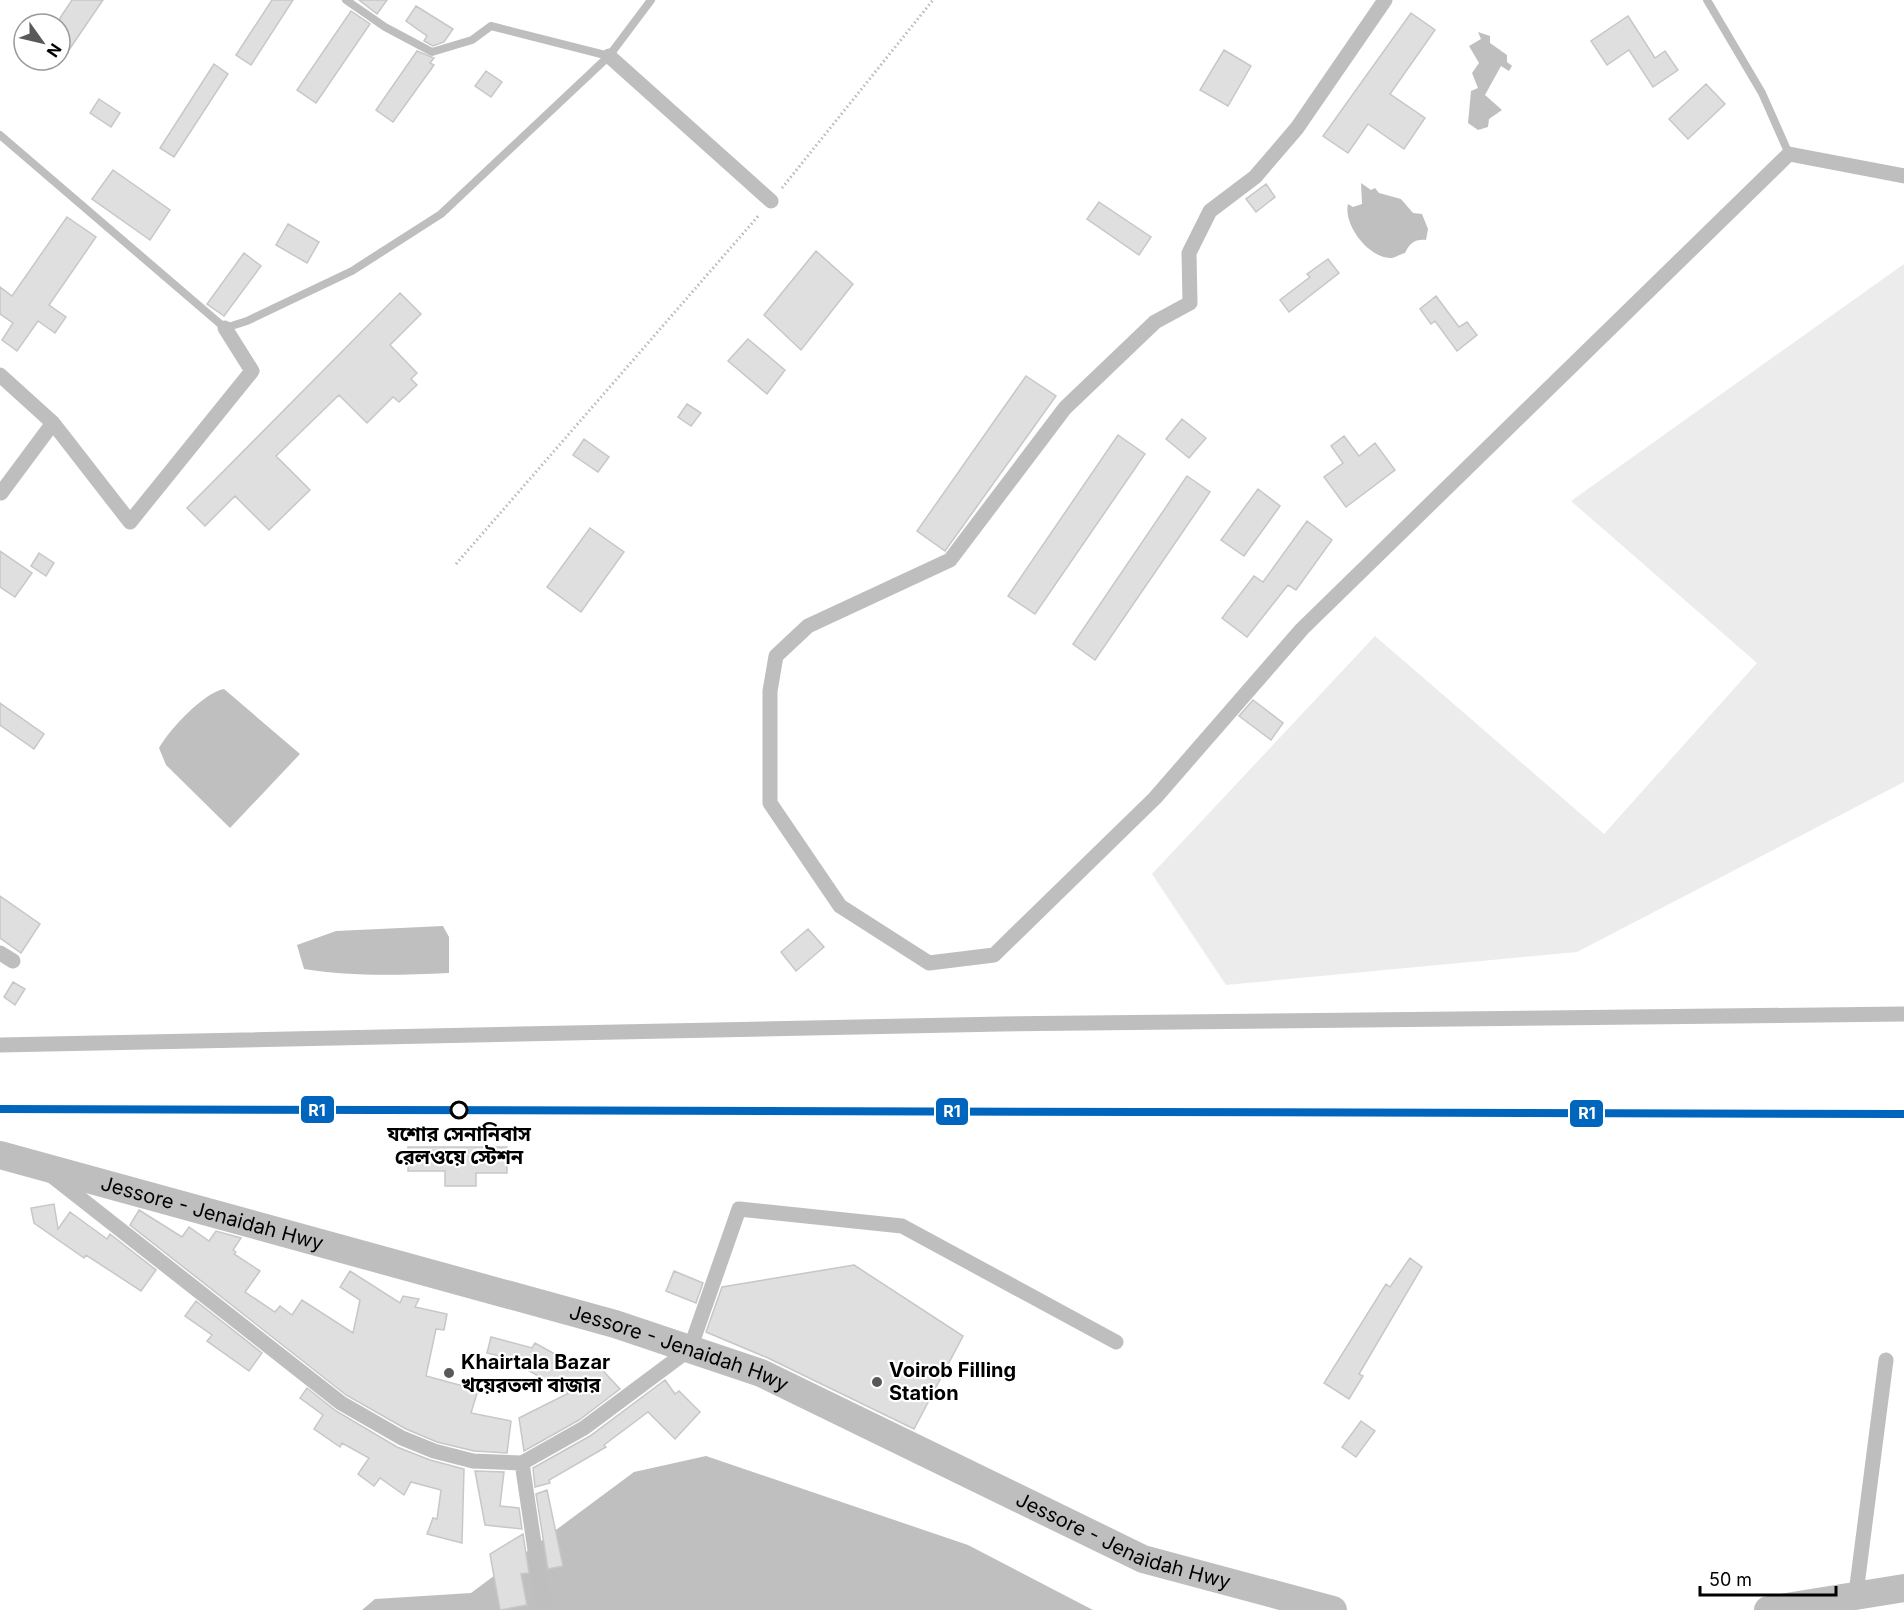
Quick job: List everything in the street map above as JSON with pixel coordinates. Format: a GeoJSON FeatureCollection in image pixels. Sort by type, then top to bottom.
{"type":"FeatureCollection","features":[{"type":"Feature","properties":{"kind":"highway","name":"Jessore - Jenaidah Hwy"},"geometry":{"type":"LineString","coordinates":[[0,1155],[36,1163],[604,1321],[761,1373],[1143,1559],[1333,1610]]}},
{"type":"Feature","properties":{"kind":"highway"},"geometry":{"type":"LineString","coordinates":[[1768,1610],[1855,1602],[1904,1588]]}},
{"type":"Feature","properties":{"kind":"street"},"geometry":{"type":"LineString","coordinates":[[1385,0],[1296,128],[1254,177],[1210,211],[1189,253],[1190,303],[1155,322],[1065,408],[950,560],[808,626],[776,656],[770,691],[770,803],[840,906],[928,963],[994,954],[1155,798],[1302,629],[1789,154],[1904,176]]}},
{"type":"Feature","properties":{"kind":"street"},"geometry":{"type":"LineString","coordinates":[[609,56],[771,201]]}},
{"type":"Feature","properties":{"kind":"street"},"geometry":{"type":"LineString","coordinates":[[0,375],[53,423],[129,522],[252,371],[225,328]]}},
{"type":"Feature","properties":{"kind":"street"},"geometry":{"type":"LineString","coordinates":[[1,493],[53,423]]}},
{"type":"Feature","properties":{"kind":"street"},"geometry":{"type":"LineString","coordinates":[[0,1045],[990,1024],[1904,1014]]}},
{"type":"Feature","properties":{"kind":"street"},"geometry":{"type":"LineString","coordinates":[[36,1163],[341,1403],[402,1438],[434,1451],[473,1461],[522,1463],[584,1428],[690,1349],[739,1209],[902,1226],[1116,1342]]}},
{"type":"Feature","properties":{"kind":"street"},"geometry":{"type":"LineString","coordinates":[[1855,1602],[1886,1360]]}},
{"type":"Feature","properties":{"kind":"street"},"geometry":{"type":"LineString","coordinates":[[522,1463],[544,1610]]}},
{"type":"Feature","properties":{"kind":"lane"},"geometry":{"type":"LineString","coordinates":[[346,0],[385,27],[432,52],[472,40],[491,26],[609,56]]}},
{"type":"Feature","properties":{"kind":"lane"},"geometry":{"type":"LineString","coordinates":[[0,135],[225,328],[247,321],[352,271],[441,214],[609,56],[651,0]]}},
{"type":"Feature","properties":{"kind":"lane"},"geometry":{"type":"LineString","coordinates":[[1707,0],[1762,93],[1789,154]]}},
{"type":"Feature","properties":{"kind":"path"},"geometry":{"type":"LineString","coordinates":[[456,564],[771,201],[933,0]]}},
{"type":"Feature","properties":{"kind":"shaded area"},"geometry":{"type":"Polygon","coordinates":[[[1478,32],[1490,36],[1490,43],[1507,55],[1507,62],[1512,66],[1509,71],[1501,66],[1485,95],[1502,110],[1489,119],[1488,127],[1478,130],[1468,123],[1471,91],[1478,88],[1472,73],[1479,63],[1469,46],[1481,39],[1478,32]]]}},
{"type":"Feature","properties":{"kind":"shaded area"},"geometry":{"type":"Polygon","coordinates":[[[1361,183],[1371,190],[1375,188],[1379,193],[1401,199],[1413,213],[1422,214],[1428,229],[1426,240],[1413,242],[1405,253],[1392,258],[1383,257],[1367,247],[1354,231],[1348,212],[1348,204],[1353,207],[1362,204],[1361,183]]]}},
{"type":"Feature","properties":{"kind":"shaded area"},"geometry":{"type":"Polygon","coordinates":[[[1904,264],[1904,782],[1577,952],[1226,985],[1152,874],[1375,636],[1604,834],[1757,663],[1571,501],[1904,264]]]}},
{"type":"Feature","properties":{"kind":"shaded area"},"geometry":{"type":"Polygon","coordinates":[[[224,689],[300,754],[230,828],[166,765],[159,748],[171,731],[197,704],[224,689]]]}},
{"type":"Feature","properties":{"kind":"shaded area"},"geometry":{"type":"Polygon","coordinates":[[[443,926],[449,937],[449,973],[358,974],[304,969],[297,945],[336,931],[443,926]]]}},
{"type":"Feature","properties":{"kind":"shaded area"},"geometry":{"type":"Polygon","coordinates":[[[706,1456],[968,1545],[1093,1610],[362,1610],[375,1599],[471,1593],[634,1472],[706,1456]]]}},
{"type":"Feature","properties":{"kind":"building"},"geometry":{"type":"Polygon","coordinates":[[[72,0],[103,0],[72,45],[72,12],[64,12],[72,0]]]}},
{"type":"Feature","properties":{"kind":"building"},"geometry":{"type":"Polygon","coordinates":[[[272,0],[293,0],[251,65],[236,55],[272,0]]]}},
{"type":"Feature","properties":{"kind":"building"},"geometry":{"type":"Polygon","coordinates":[[[359,0],[387,0],[377,14],[359,0]]]}},
{"type":"Feature","properties":{"kind":"building"},"geometry":{"type":"Polygon","coordinates":[[[416,6],[453,29],[444,42],[433,46],[424,41],[427,36],[406,21],[416,6]]]}},
{"type":"Feature","properties":{"kind":"building"},"geometry":{"type":"Polygon","coordinates":[[[351,11],[370,24],[316,103],[297,90],[351,11]]]}},
{"type":"Feature","properties":{"kind":"building"},"geometry":{"type":"Polygon","coordinates":[[[1411,13],[1435,30],[1390,94],[1425,118],[1404,149],[1368,124],[1348,153],[1323,136],[1411,13]]]}},
{"type":"Feature","properties":{"kind":"building"},"geometry":{"type":"Polygon","coordinates":[[[1628,16],[1655,58],[1665,51],[1678,70],[1653,87],[1629,50],[1607,65],[1591,41],[1628,16]]]}},
{"type":"Feature","properties":{"kind":"building"},"geometry":{"type":"Polygon","coordinates":[[[1224,50],[1251,66],[1228,106],[1200,90],[1224,50]]]}},
{"type":"Feature","properties":{"kind":"building"},"geometry":{"type":"Polygon","coordinates":[[[417,51],[434,58],[430,63],[434,65],[393,122],[376,110],[417,51]]]}},
{"type":"Feature","properties":{"kind":"building"},"geometry":{"type":"Polygon","coordinates":[[[214,64],[228,74],[174,157],[160,148],[214,64]]]}},
{"type":"Feature","properties":{"kind":"building"},"geometry":{"type":"Polygon","coordinates":[[[486,71],[502,82],[491,97],[475,86],[486,71]]]}},
{"type":"Feature","properties":{"kind":"building"},"geometry":{"type":"Polygon","coordinates":[[[1706,84],[1725,104],[1688,139],[1669,119],[1706,84]]]}},
{"type":"Feature","properties":{"kind":"building"},"geometry":{"type":"Polygon","coordinates":[[[99,99],[120,113],[111,127],[90,113],[99,99]]]}},
{"type":"Feature","properties":{"kind":"building"},"geometry":{"type":"Polygon","coordinates":[[[113,170],[170,210],[150,240],[92,199],[113,170]]]}},
{"type":"Feature","properties":{"kind":"building"},"geometry":{"type":"Polygon","coordinates":[[[1266,184],[1275,197],[1256,212],[1246,199],[1266,184]]]}},
{"type":"Feature","properties":{"kind":"building"},"geometry":{"type":"Polygon","coordinates":[[[1099,202],[1151,237],[1139,255],[1087,219],[1099,202]]]}},
{"type":"Feature","properties":{"kind":"building"},"geometry":{"type":"Polygon","coordinates":[[[67,217],[96,237],[49,305],[66,317],[55,333],[38,321],[17,351],[2,340],[13,323],[0,314],[0,287],[12,296],[67,217]]]}},
{"type":"Feature","properties":{"kind":"building"},"geometry":{"type":"Polygon","coordinates":[[[288,224],[319,242],[307,263],[276,245],[288,224]]]}},
{"type":"Feature","properties":{"kind":"building"},"geometry":{"type":"Polygon","coordinates":[[[816,251],[853,284],[801,350],[764,315],[816,251]]]}},
{"type":"Feature","properties":{"kind":"building"},"geometry":{"type":"Polygon","coordinates":[[[244,253],[261,266],[224,316],[207,304],[244,253]]]}},
{"type":"Feature","properties":{"kind":"building"},"geometry":{"type":"Polygon","coordinates":[[[1328,259],[1339,273],[1289,312],[1280,300],[1310,277],[1307,274],[1328,259]]]}},
{"type":"Feature","properties":{"kind":"building"},"geometry":{"type":"Polygon","coordinates":[[[400,293],[421,314],[390,345],[417,373],[411,379],[417,385],[399,402],[393,397],[367,423],[339,395],[276,456],[310,490],[269,530],[235,496],[205,526],[187,508],[400,293]]]}},
{"type":"Feature","properties":{"kind":"building"},"geometry":{"type":"Polygon","coordinates":[[[1436,296],[1459,327],[1467,322],[1477,335],[1457,351],[1435,321],[1431,324],[1420,309],[1436,296]]]}},
{"type":"Feature","properties":{"kind":"building"},"geometry":{"type":"Polygon","coordinates":[[[748,339],[785,370],[767,394],[728,361],[748,339]]]}},
{"type":"Feature","properties":{"kind":"building"},"geometry":{"type":"Polygon","coordinates":[[[1026,376],[1056,396],[945,551],[917,531],[1026,376]]]}},
{"type":"Feature","properties":{"kind":"building"},"geometry":{"type":"Polygon","coordinates":[[[687,404],[701,413],[691,426],[678,417],[687,404]]]}},
{"type":"Feature","properties":{"kind":"building"},"geometry":{"type":"Polygon","coordinates":[[[1182,419],[1206,438],[1189,458],[1166,439],[1182,419]]]}},
{"type":"Feature","properties":{"kind":"building"},"geometry":{"type":"Polygon","coordinates":[[[1118,435],[1145,454],[1035,614],[1008,596],[1118,435]]]}},
{"type":"Feature","properties":{"kind":"building"},"geometry":{"type":"Polygon","coordinates":[[[1344,436],[1359,456],[1375,443],[1395,470],[1346,507],[1324,477],[1343,463],[1331,446],[1344,436]]]}},
{"type":"Feature","properties":{"kind":"building"},"geometry":{"type":"Polygon","coordinates":[[[584,439],[609,457],[598,472],[573,455],[584,439]]]}},
{"type":"Feature","properties":{"kind":"building"},"geometry":{"type":"Polygon","coordinates":[[[1187,476],[1210,492],[1095,660],[1073,644],[1187,476]]]}},
{"type":"Feature","properties":{"kind":"building"},"geometry":{"type":"Polygon","coordinates":[[[1258,489],[1280,506],[1244,556],[1221,540],[1258,489]]]}},
{"type":"Feature","properties":{"kind":"building"},"geometry":{"type":"Polygon","coordinates":[[[1307,521],[1332,540],[1296,590],[1288,585],[1247,637],[1222,618],[1254,576],[1263,582],[1307,521]]]}},
{"type":"Feature","properties":{"kind":"building"},"geometry":{"type":"Polygon","coordinates":[[[590,528],[624,552],[581,612],[547,587],[590,528]]]}},
{"type":"Feature","properties":{"kind":"building"},"geometry":{"type":"Polygon","coordinates":[[[0,551],[32,573],[15,597],[0,587],[0,551]]]}},
{"type":"Feature","properties":{"kind":"building"},"geometry":{"type":"Polygon","coordinates":[[[39,553],[54,563],[46,576],[31,566],[39,553]]]}},
{"type":"Feature","properties":{"kind":"building"},"geometry":{"type":"Polygon","coordinates":[[[1253,700],[1283,723],[1271,740],[1239,716],[1253,700]]]}},
{"type":"Feature","properties":{"kind":"building"},"geometry":{"type":"Polygon","coordinates":[[[0,703],[44,734],[34,749],[0,725],[0,703]]]}},
{"type":"Feature","properties":{"kind":"building"},"geometry":{"type":"Polygon","coordinates":[[[0,896],[40,924],[21,953],[0,938],[0,896]]]}},
{"type":"Feature","properties":{"kind":"building"},"geometry":{"type":"Polygon","coordinates":[[[808,929],[824,947],[796,971],[781,952],[808,929]]]}},
{"type":"Feature","properties":{"kind":"building"},"geometry":{"type":"Polygon","coordinates":[[[13,982],[25,989],[15,1005],[4,997],[13,982]]]}},
{"type":"Feature","properties":{"kind":"building","name":"যশোর সেনানিবাস রেলওয়ে স্টেশন"},"geometry":{"type":"Polygon","coordinates":[[[408,1147],[507,1147],[507,1173],[476,1173],[476,1186],[445,1186],[445,1171],[408,1171],[408,1147]]]}},
{"type":"Feature","properties":{"kind":"building"},"geometry":{"type":"Polygon","coordinates":[[[54,1204],[58,1229],[70,1212],[107,1239],[110,1234],[156,1270],[141,1291],[86,1255],[84,1258],[34,1223],[31,1208],[54,1204]]]}},
{"type":"Feature","properties":{"kind":"building"},"geometry":{"type":"Polygon","coordinates":[[[139,1210],[182,1237],[189,1227],[209,1241],[216,1231],[241,1238],[233,1250],[236,1252],[234,1254],[260,1271],[245,1292],[275,1312],[280,1306],[292,1315],[302,1300],[353,1333],[360,1300],[340,1287],[350,1271],[400,1303],[403,1296],[419,1299],[415,1307],[447,1314],[444,1330],[436,1329],[426,1376],[478,1390],[471,1413],[511,1421],[507,1453],[474,1451],[437,1442],[406,1429],[346,1395],[130,1225],[139,1210]]]}},
{"type":"Feature","properties":{"kind":"building"},"geometry":{"type":"Polygon","coordinates":[[[1410,1258],[1422,1267],[1359,1374],[1363,1376],[1349,1399],[1324,1383],[1386,1284],[1390,1287],[1410,1258]]]}},
{"type":"Feature","properties":{"kind":"building","name":"Voirob Filling Station"},"geometry":{"type":"Polygon","coordinates":[[[854,1265],[963,1336],[914,1429],[768,1358],[706,1332],[722,1287],[854,1265]]]}},
{"type":"Feature","properties":{"kind":"building"},"geometry":{"type":"Polygon","coordinates":[[[674,1271],[703,1283],[696,1303],[666,1291],[674,1271]]]}},
{"type":"Feature","properties":{"kind":"building"},"geometry":{"type":"Polygon","coordinates":[[[196,1301],[262,1353],[249,1371],[207,1341],[212,1335],[185,1316],[196,1301]]]}},
{"type":"Feature","properties":{"kind":"building"},"geometry":{"type":"Polygon","coordinates":[[[491,1337],[532,1348],[535,1343],[582,1369],[592,1359],[620,1389],[579,1420],[524,1451],[519,1418],[569,1393],[522,1367],[525,1362],[487,1353],[491,1337]]]}},
{"type":"Feature","properties":{"kind":"building"},"geometry":{"type":"Polygon","coordinates":[[[665,1380],[675,1394],[679,1391],[700,1412],[675,1439],[648,1412],[604,1445],[606,1447],[549,1480],[550,1483],[535,1487],[533,1468],[590,1436],[665,1380]]]}},
{"type":"Feature","properties":{"kind":"building"},"geometry":{"type":"Polygon","coordinates":[[[307,1388],[336,1411],[397,1447],[430,1460],[464,1469],[462,1543],[427,1534],[433,1518],[437,1519],[441,1490],[411,1482],[404,1495],[380,1478],[374,1486],[358,1474],[369,1458],[342,1443],[340,1447],[314,1429],[323,1415],[300,1398],[307,1388]]]}},
{"type":"Feature","properties":{"kind":"building"},"geometry":{"type":"Polygon","coordinates":[[[1361,1421],[1375,1431],[1356,1457],[1342,1447],[1361,1421]]]}},
{"type":"Feature","properties":{"kind":"building"},"geometry":{"type":"Polygon","coordinates":[[[475,1471],[504,1472],[500,1506],[519,1508],[522,1529],[485,1525],[475,1471]]]}},
{"type":"Feature","properties":{"kind":"building"},"geometry":{"type":"Polygon","coordinates":[[[547,1490],[563,1566],[548,1569],[536,1494],[547,1490]]]}},
{"type":"Feature","properties":{"kind":"building"},"geometry":{"type":"Polygon","coordinates":[[[523,1534],[529,1573],[521,1574],[527,1605],[500,1610],[490,1554],[523,1534]]]}},
{"type":"Feature","properties":{"kind":"transit line","name":"R1"},"geometry":{"type":"LineString","coordinates":[[0,1109],[1904,1114]]}},
{"type":"Feature","properties":{"kind":"place","name":"যশোর সেনানিবাস রেলওয়ে স্টেশন"},"geometry":{"type":"Point","coordinates":[459,1110]}},
{"type":"Feature","properties":{"kind":"place","name":"Khairtala Bazar খয়েরতলা বাজার"},"geometry":{"type":"Point","coordinates":[449,1373]}},
{"type":"Feature","properties":{"kind":"place","name":"Voirob Filling Station"},"geometry":{"type":"Point","coordinates":[877,1382]}}]}
